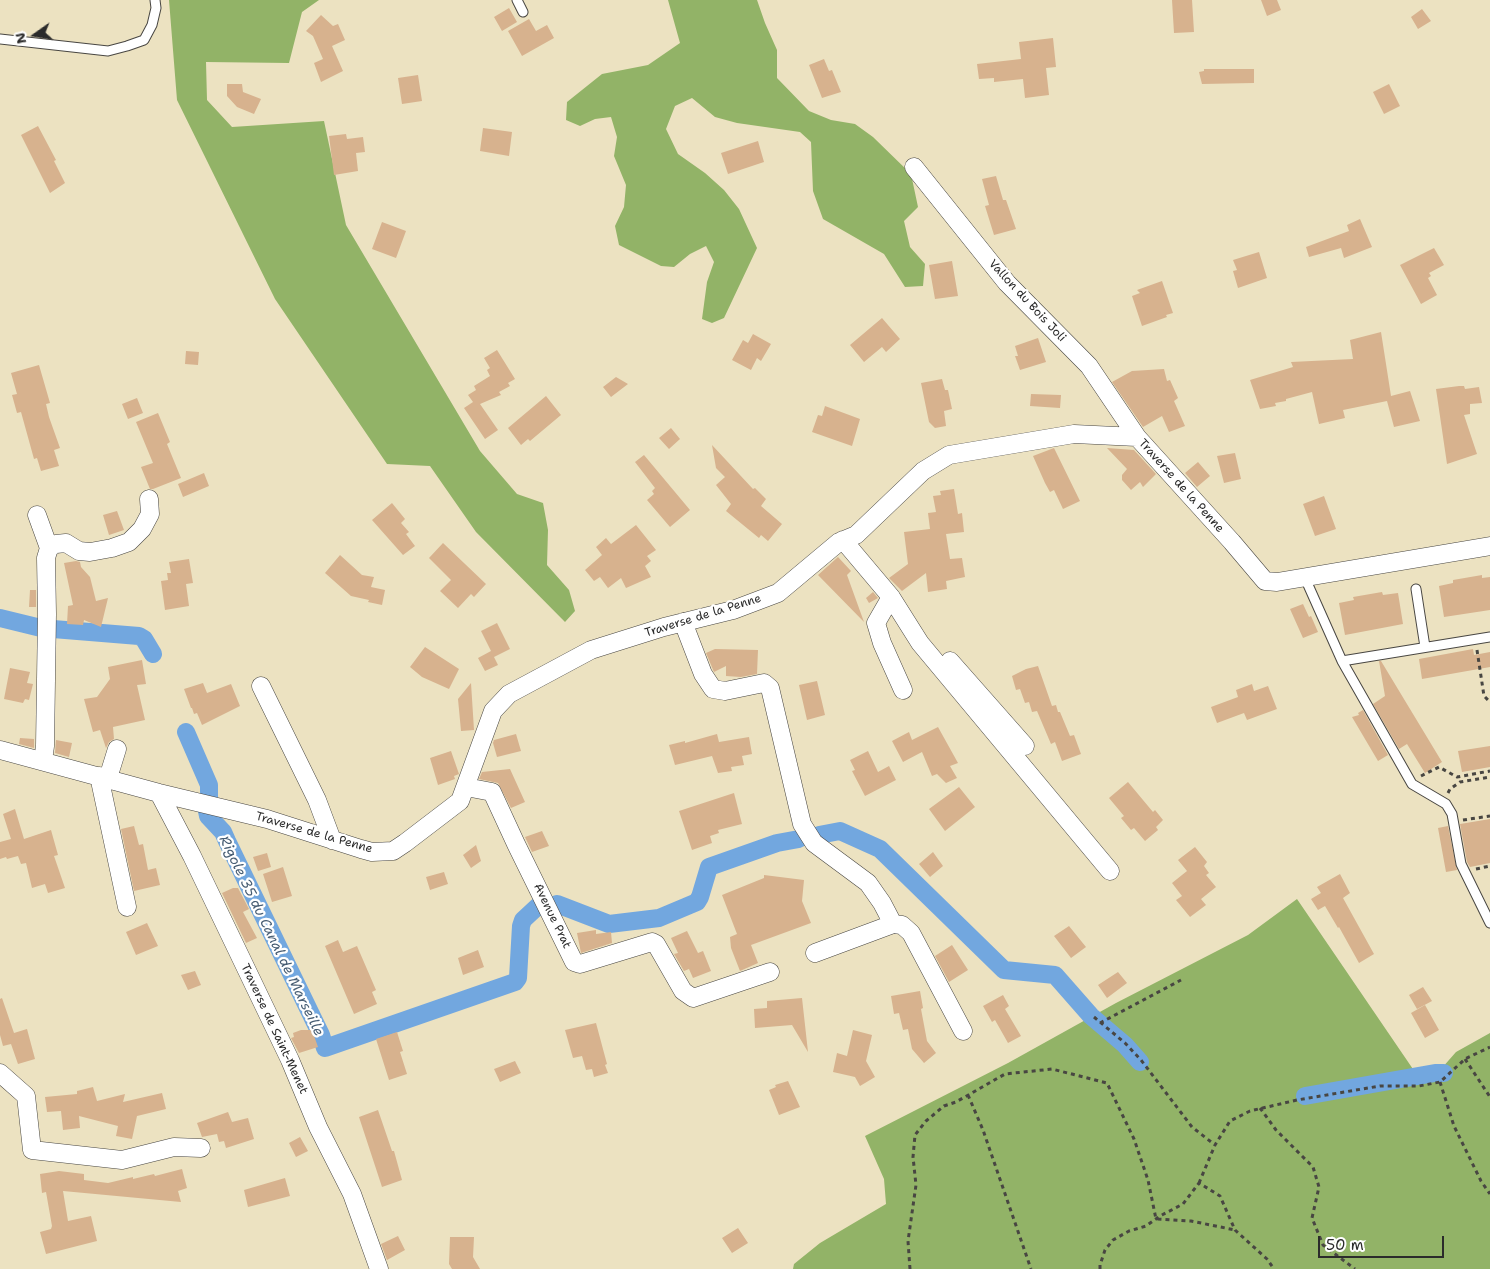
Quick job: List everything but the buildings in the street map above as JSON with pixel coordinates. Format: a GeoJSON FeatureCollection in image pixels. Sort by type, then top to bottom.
{"type":"FeatureCollection","features":[{"type":"Feature","properties":{"kind":"street","name":"Vallon du Bois Joli"},"geometry":{"type":"LineString","coordinates":[[914,167],[1007,283],[1089,366],[1137,437]]}},
{"type":"Feature","properties":{"kind":"street","name":"Traverse de la Penne"},"geometry":{"type":"LineString","coordinates":[[0,750],[159,793],[267,819],[372,852],[392,851],[460,801],[493,711],[509,694],[591,650],[683,622],[733,610],[778,593],[839,542],[856,535],[923,471],[949,455],[1074,434],[1137,437],[1265,581],[1277,582],[1305,578],[1490,546]]}},
{"type":"Feature","properties":{"kind":"street"},"geometry":{"type":"LineString","coordinates":[[43,761],[45,746],[47,614],[46,558],[50,548],[56,544],[66,543],[80,551],[90,552],[112,548],[129,542],[142,529],[150,514],[150,500]]}},
{"type":"Feature","properties":{"kind":"street"},"geometry":{"type":"LineString","coordinates":[[37,515],[50,548]]}},
{"type":"Feature","properties":{"kind":"street"},"geometry":{"type":"LineString","coordinates":[[843,540],[891,596],[920,643],[1110,871]]}},
{"type":"Feature","properties":{"kind":"street"},"geometry":{"type":"LineString","coordinates":[[891,596],[876,623],[882,643],[903,690]]}},
{"type":"Feature","properties":{"kind":"street"},"geometry":{"type":"LineString","coordinates":[[891,596],[908,608],[931,638],[1025,746]]}},
{"type":"Feature","properties":{"kind":"street"},"geometry":{"type":"LineString","coordinates":[[683,622],[703,674],[713,689],[725,691],[764,683],[770,688],[802,824],[814,843],[868,883],[882,903],[893,924]]}},
{"type":"Feature","properties":{"kind":"street"},"geometry":{"type":"LineString","coordinates":[[261,686],[317,800],[332,840]]}},
{"type":"Feature","properties":{"kind":"street"},"geometry":{"type":"LineString","coordinates":[[117,749],[104,777],[102,795],[119,863],[127,907]]}},
{"type":"Feature","properties":{"kind":"street","name":"Avenue Prat"},"geometry":{"type":"LineString","coordinates":[[466,787],[492,792],[574,962],[580,964],[652,942],[656,944],[683,991],[693,998],[770,972]]}},
{"type":"Feature","properties":{"kind":"street","name":"Traverse de Saint-Menet"},"geometry":{"type":"LineString","coordinates":[[159,793],[196,865],[290,1060],[318,1128],[352,1194],[379,1269]]}},
{"type":"Feature","properties":{"kind":"street"},"geometry":{"type":"LineString","coordinates":[[815,953],[893,924],[902,925],[911,933],[963,1031]]}},
{"type":"Feature","properties":{"kind":"street"},"geometry":{"type":"LineString","coordinates":[[0,1073],[26,1096],[32,1150],[122,1160],[174,1147],[201,1148]]}},
{"type":"Feature","properties":{"kind":"lane"},"geometry":{"type":"LineString","coordinates":[[0,39],[108,51],[144,40],[152,25],[156,8],[155,0]]}},
{"type":"Feature","properties":{"kind":"lane"},"geometry":{"type":"LineString","coordinates":[[517,0],[523,12]]}},
{"type":"Feature","properties":{"kind":"lane"},"geometry":{"type":"LineString","coordinates":[[1305,578],[1342,660],[1411,782],[1419,789],[1444,803],[1452,814],[1461,864],[1490,923]]}},
{"type":"Feature","properties":{"kind":"lane"},"geometry":{"type":"LineString","coordinates":[[1416,589],[1425,647]]}},
{"type":"Feature","properties":{"kind":"lane"},"geometry":{"type":"LineString","coordinates":[[1342,660],[1490,637]]}},
{"type":"Feature","properties":{"kind":"path"},"geometry":{"type":"LineString","coordinates":[[1475,640],[1484,696],[1490,702]]}},
{"type":"Feature","properties":{"kind":"path"},"geometry":{"type":"LineString","coordinates":[[1411,782],[1439,767],[1457,777],[1490,771]]}},
{"type":"Feature","properties":{"kind":"path"},"geometry":{"type":"LineString","coordinates":[[1444,803],[1450,789],[1460,782],[1490,777]]}},
{"type":"Feature","properties":{"kind":"path"},"geometry":{"type":"LineString","coordinates":[[1453,821],[1490,816]]}},
{"type":"Feature","properties":{"kind":"path"},"geometry":{"type":"LineString","coordinates":[[1100,1023],[1181,980]]}},
{"type":"Feature","properties":{"kind":"path"},"geometry":{"type":"LineString","coordinates":[[1094,1017],[1125,1043],[1141,1060],[1192,1128],[1215,1145]]}},
{"type":"Feature","properties":{"kind":"path"},"geometry":{"type":"LineString","coordinates":[[1100,1269],[1105,1250],[1113,1240],[1146,1226],[1183,1204],[1199,1183],[1215,1145],[1230,1121],[1250,1111],[1298,1100],[1380,1086],[1420,1086],[1440,1082],[1465,1059],[1490,1047]]}},
{"type":"Feature","properties":{"kind":"path"},"geometry":{"type":"LineString","coordinates":[[1465,1059],[1490,1097]]}},
{"type":"Feature","properties":{"kind":"path"},"geometry":{"type":"LineString","coordinates":[[910,1269],[908,1241],[916,1185],[915,1135],[944,1106],[956,1102],[1005,1074],[1052,1069],[1107,1083],[1134,1139],[1148,1180],[1156,1219]]}},
{"type":"Feature","properties":{"kind":"path"},"geometry":{"type":"LineString","coordinates":[[1440,1082],[1454,1126],[1490,1194]]}},
{"type":"Feature","properties":{"kind":"path"},"geometry":{"type":"LineString","coordinates":[[968,1094],[983,1130],[1030,1269]]}},
{"type":"Feature","properties":{"kind":"path"},"geometry":{"type":"LineString","coordinates":[[1260,1108],[1276,1130],[1313,1167],[1318,1187],[1312,1218],[1323,1245],[1355,1269]]}},
{"type":"Feature","properties":{"kind":"path"},"geometry":{"type":"LineString","coordinates":[[1199,1183],[1220,1196],[1235,1230],[1268,1259],[1274,1269]]}},
{"type":"Feature","properties":{"kind":"path"},"geometry":{"type":"LineString","coordinates":[[1156,1219],[1191,1221],[1235,1230]]}},
{"type":"Feature","properties":{"kind":"green space"},"geometry":{"type":"Polygon","coordinates":[[[169,0],[319,0],[302,12],[289,63],[206,62],[207,100],[232,127],[324,121],[346,225],[480,451],[517,494],[543,503],[548,530],[547,565],[569,590],[575,611],[565,622],[476,532],[430,466],[387,464],[275,299],[177,100],[169,0]]]}},
{"type":"Feature","properties":{"kind":"green space"},"geometry":{"type":"Polygon","coordinates":[[[668,0],[757,0],[777,50],[777,78],[809,111],[831,120],[855,124],[873,137],[911,174],[918,207],[904,221],[910,247],[925,264],[923,286],[905,287],[884,254],[823,219],[813,191],[811,142],[800,132],[737,123],[715,117],[692,98],[675,106],[666,129],[678,154],[705,173],[724,190],[739,209],[757,248],[724,318],[712,323],[702,319],[707,282],[714,262],[706,246],[690,254],[674,267],[661,266],[619,245],[615,226],[624,207],[626,185],[614,156],[617,137],[611,117],[595,119],[580,126],[566,120],[567,102],[602,74],[648,65],[680,43],[668,0]]]}},
{"type":"Feature","properties":{"kind":"green space"},"geometry":{"type":"Polygon","coordinates":[[[1297,899],[1417,1075],[1434,1077],[1456,1052],[1490,1033],[1490,1269],[793,1269],[794,1264],[820,1243],[886,1204],[884,1179],[865,1136],[1008,1063],[1116,1003],[1248,935],[1297,899]]]}},
{"type":"Feature","properties":{"kind":"waterway"},"geometry":{"type":"LineString","coordinates":[[0,618],[41,628]]}},
{"type":"Feature","properties":{"kind":"waterway"},"geometry":{"type":"LineString","coordinates":[[53,629],[139,636],[144,639],[153,654]]}},
{"type":"Feature","properties":{"kind":"waterway","name":"Rigole 35 du Canal de Marseille"},"geometry":{"type":"LineString","coordinates":[[186,732],[209,785],[209,800]]}},
{"type":"Feature","properties":{"kind":"waterway","name":"Rigole 35 du Canal de Marseille"},"geometry":{"type":"LineString","coordinates":[[207,811],[208,816],[223,832],[321,1035],[325,1048],[515,982],[518,978],[521,926],[523,920],[540,906]]}},
{"type":"Feature","properties":{"kind":"waterway","name":"Rigole 35 du Canal de Marseille"},"geometry":{"type":"LineString","coordinates":[[819,835],[840,831],[880,849],[1004,970],[1055,975],[1091,1016],[1125,1045],[1140,1062]]}},
{"type":"Feature","properties":{"kind":"waterway","name":"Rigole 35 du Canal de Marseille"},"geometry":{"type":"LineString","coordinates":[[557,904],[609,924],[659,918],[697,902],[709,867],[777,843],[799,839]]}},
{"type":"Feature","properties":{"kind":"waterway","name":"Rigole 35 du Canal de Marseille"},"geometry":{"type":"LineString","coordinates":[[1305,1096],[1444,1073]]}}]}
